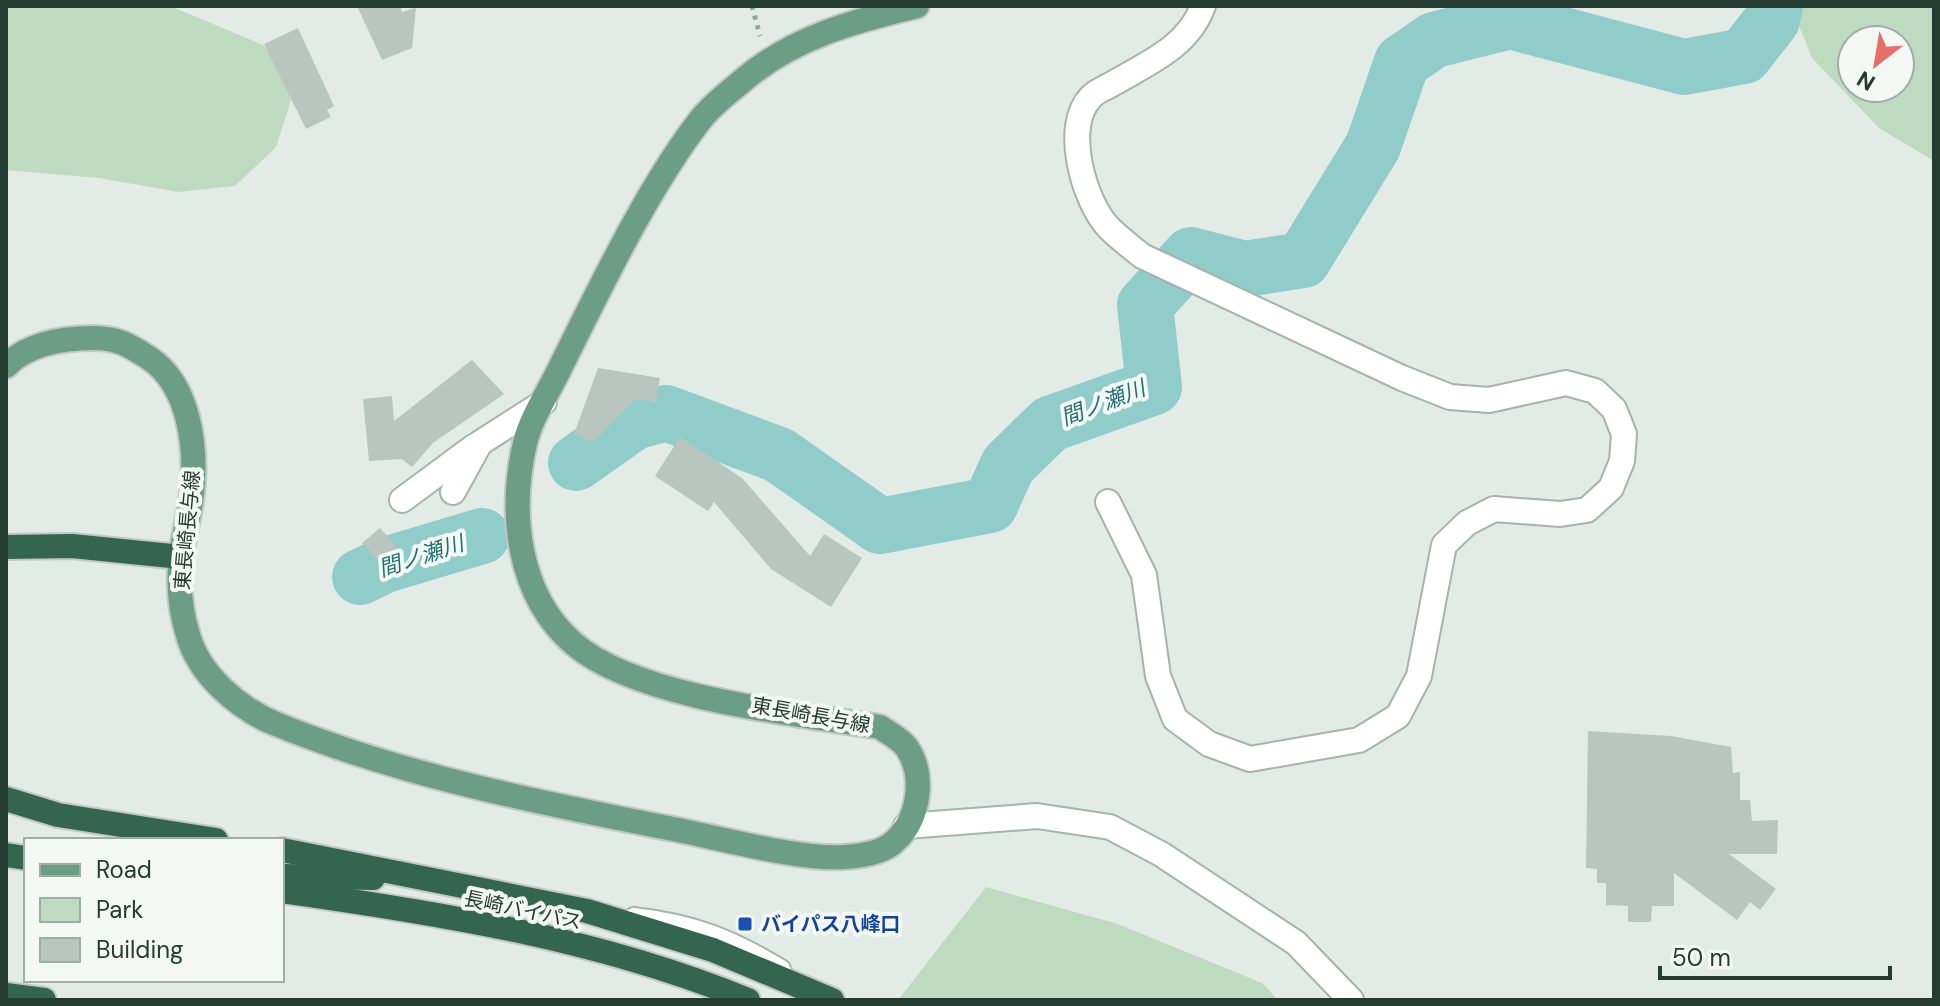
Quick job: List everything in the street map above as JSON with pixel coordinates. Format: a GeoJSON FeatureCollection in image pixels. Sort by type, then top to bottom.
{"type":"FeatureCollection","features":[{"type":"Feature","properties":{"kind":"highway"},"geometry":{"type":"LineString","coordinates":[[6,547],[72,546],[181,557]]}},
{"type":"Feature","properties":{"kind":"highway"},"geometry":{"type":"LineString","coordinates":[[6,799],[58,815],[203,838]]}},
{"type":"Feature","properties":{"kind":"highway"},"geometry":{"type":"LineString","coordinates":[[284,850],[587,911],[713,950],[825,997]]}},
{"type":"Feature","properties":{"kind":"highway"},"geometry":{"type":"LineString","coordinates":[[284,876],[419,878]]}},
{"type":"Feature","properties":{"kind":"highway","name":"長崎バイパス"},"geometry":{"type":"LineString","coordinates":[[284,891],[494,926],[609,953],[707,983],[748,1000]]}},
{"type":"Feature","properties":{"kind":"highway"},"geometry":{"type":"LineString","coordinates":[[6,995],[44,1000]]}},
{"type":"Feature","properties":{"kind":"main road","name":"東長崎長与線"},"geometry":{"type":"LineString","coordinates":[[6,366],[17,354],[66,338],[118,338],[160,366],[183,403],[193,449],[192,494],[181,557],[181,600],[188,638],[205,667],[230,697],[273,723],[400,766],[542,803],[768,848],[841,857],[875,853],[894,842],[906,826],[917,799],[919,776],[906,746],[880,727],[645,683],[606,667],[573,643],[544,611],[527,572],[518,529],[518,485],[526,440],[592,305],[665,174],[702,117],[744,79],[822,32],[917,6]]}},
{"type":"Feature","properties":{"kind":"street"},"geometry":{"type":"LineString","coordinates":[[1108,502],[1144,575],[1158,676],[1175,719],[1209,744],[1250,759],[1359,740],[1398,716],[1419,676],[1444,545],[1467,523],[1494,509],[1560,514],[1587,510],[1611,488],[1622,461],[1624,434],[1614,409],[1595,391],[1566,383],[1489,400],[1450,397],[1402,378],[1142,256],[1107,226],[1086,189],[1078,151],[1079,120],[1091,97],[1178,45],[1196,26],[1203,6]]}},
{"type":"Feature","properties":{"kind":"street"},"geometry":{"type":"LineString","coordinates":[[402,500],[480,443],[544,402]]}},
{"type":"Feature","properties":{"kind":"street"},"geometry":{"type":"LineString","coordinates":[[453,492],[480,443]]}},
{"type":"Feature","properties":{"kind":"street"},"geometry":{"type":"LineString","coordinates":[[906,826],[1037,816],[1110,827],[1161,854],[1296,943],[1351,1000]]}},
{"type":"Feature","properties":{"kind":"green space"},"geometry":{"type":"Polygon","coordinates":[[[6,6],[170,6],[263,45],[295,88],[276,147],[235,186],[178,192],[99,178],[6,170],[6,6]]]}},
{"type":"Feature","properties":{"kind":"green space"},"geometry":{"type":"Polygon","coordinates":[[[1791,6],[1934,6],[1934,161],[1879,128],[1856,104],[1916,104],[1916,24],[1836,24],[1836,83],[1812,58],[1791,6]]]}},
{"type":"Feature","properties":{"kind":"green space"},"geometry":{"type":"Polygon","coordinates":[[[986,887],[1118,924],[1262,983],[1278,1000],[898,1000],[986,887]]]}},
{"type":"Feature","properties":{"kind":"building"},"geometry":{"type":"Polygon","coordinates":[[[357,6],[400,6],[402,12],[416,8],[412,48],[382,60],[357,6]]]}},
{"type":"Feature","properties":{"kind":"building"},"geometry":{"type":"Polygon","coordinates":[[[298,28],[334,106],[327,110],[331,117],[306,129],[264,44],[298,28]]]}},
{"type":"Feature","properties":{"kind":"building"},"geometry":{"type":"Polygon","coordinates":[[[472,360],[504,394],[433,443],[412,467],[402,459],[369,461],[363,399],[392,396],[394,421],[472,360]]]}},
{"type":"Feature","properties":{"kind":"building"},"geometry":{"type":"Polygon","coordinates":[[[598,368],[660,378],[656,402],[636,399],[594,442],[574,434],[598,368]]]}},
{"type":"Feature","properties":{"kind":"building"},"geometry":{"type":"Polygon","coordinates":[[[680,437],[742,478],[810,556],[824,534],[862,558],[831,607],[771,569],[714,502],[708,511],[655,476],[680,437]]]}},
{"type":"Feature","properties":{"kind":"building"},"geometry":{"type":"Polygon","coordinates":[[[380,528],[401,552],[377,561],[362,543],[380,528]]]}},
{"type":"Feature","properties":{"kind":"building"},"geometry":{"type":"Polygon","coordinates":[[[1588,731],[1671,736],[1731,747],[1733,773],[1740,772],[1740,800],[1750,800],[1752,821],[1778,820],[1777,854],[1729,854],[1776,889],[1760,910],[1750,902],[1737,920],[1674,873],[1674,906],[1652,906],[1651,922],[1628,922],[1628,906],[1606,905],[1606,883],[1597,883],[1597,869],[1586,868],[1588,731]]]}},
{"type":"Feature","properties":{"kind":"waterway","name":"間ノ瀬川"},"geometry":{"type":"LineString","coordinates":[[576,463],[634,422],[666,413],[779,455],[880,526],[990,505],[1008,465],[1050,424],[1154,387],[1145,305],[1191,255],[1245,269],[1303,260],[1373,146],[1402,62],[1434,40],[1510,21],[1684,67],[1744,56],[1772,20],[1775,6]]}},
{"type":"Feature","properties":{"kind":"waterway","name":"間ノ瀬川"},"geometry":{"type":"LineString","coordinates":[[360,577],[385,565],[482,536]]}},
{"type":"Feature","properties":{"kind":"place","name":"バイパス八峰口"},"geometry":{"type":"Point","coordinates":[745,924]}}]}
